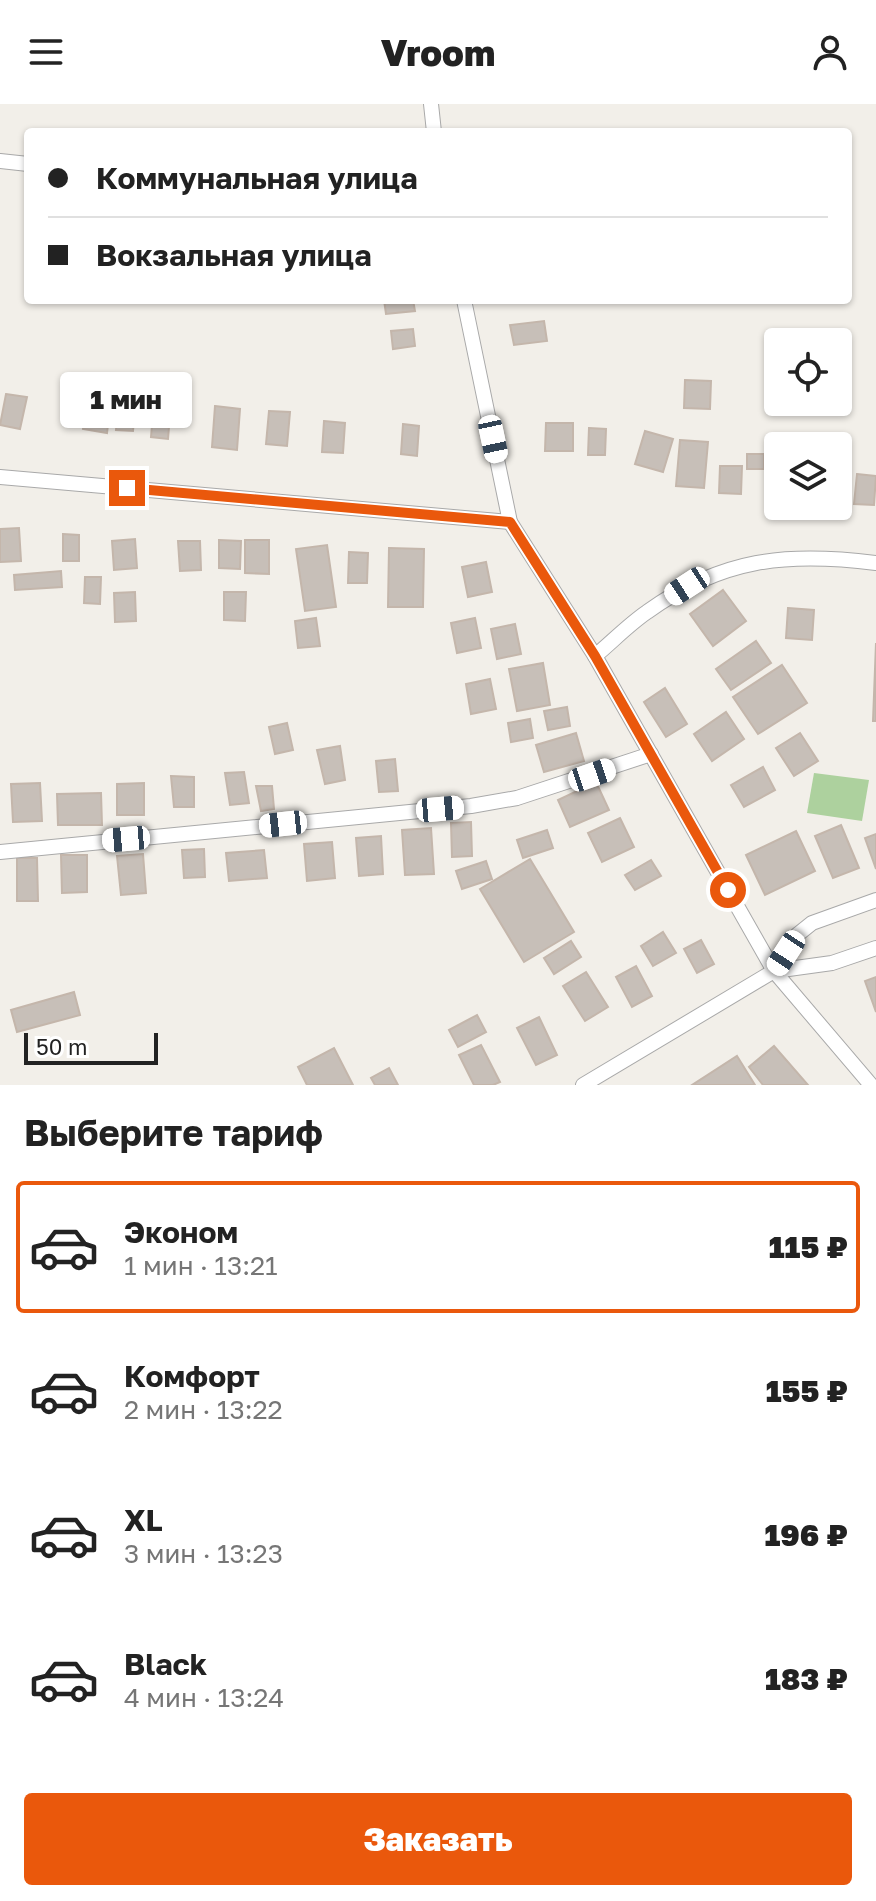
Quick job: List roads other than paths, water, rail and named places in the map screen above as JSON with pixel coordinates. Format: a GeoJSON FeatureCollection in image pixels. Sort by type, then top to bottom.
{"type":"FeatureCollection","features":[{"type":"Feature","properties":{"kind":"street"},"geometry":{"type":"LineString","coordinates":[[431,104],[434,128]]}},
{"type":"Feature","properties":{"kind":"street"},"geometry":{"type":"LineString","coordinates":[[0,161],[24,164]]}},
{"type":"Feature","properties":{"kind":"street"},"geometry":{"type":"LineString","coordinates":[[465,304],[510,522],[595,656],[774,971],[871,1085]]}},
{"type":"Feature","properties":{"kind":"street"},"geometry":{"type":"LineString","coordinates":[[0,477],[510,522]]}},
{"type":"Feature","properties":{"kind":"street"},"geometry":{"type":"LineString","coordinates":[[595,656],[645,613],[687,586],[733,567],[781,558],[828,557],[876,563]]}},
{"type":"Feature","properties":{"kind":"street"},"geometry":{"type":"LineString","coordinates":[[0,852],[471,806],[533,794],[651,754]]}},
{"type":"Feature","properties":{"kind":"street"},"geometry":{"type":"LineString","coordinates":[[774,971],[797,935],[812,923],[876,900]]}},
{"type":"Feature","properties":{"kind":"street"},"geometry":{"type":"LineString","coordinates":[[583,1085],[774,971],[832,963],[876,948]]}}]}
